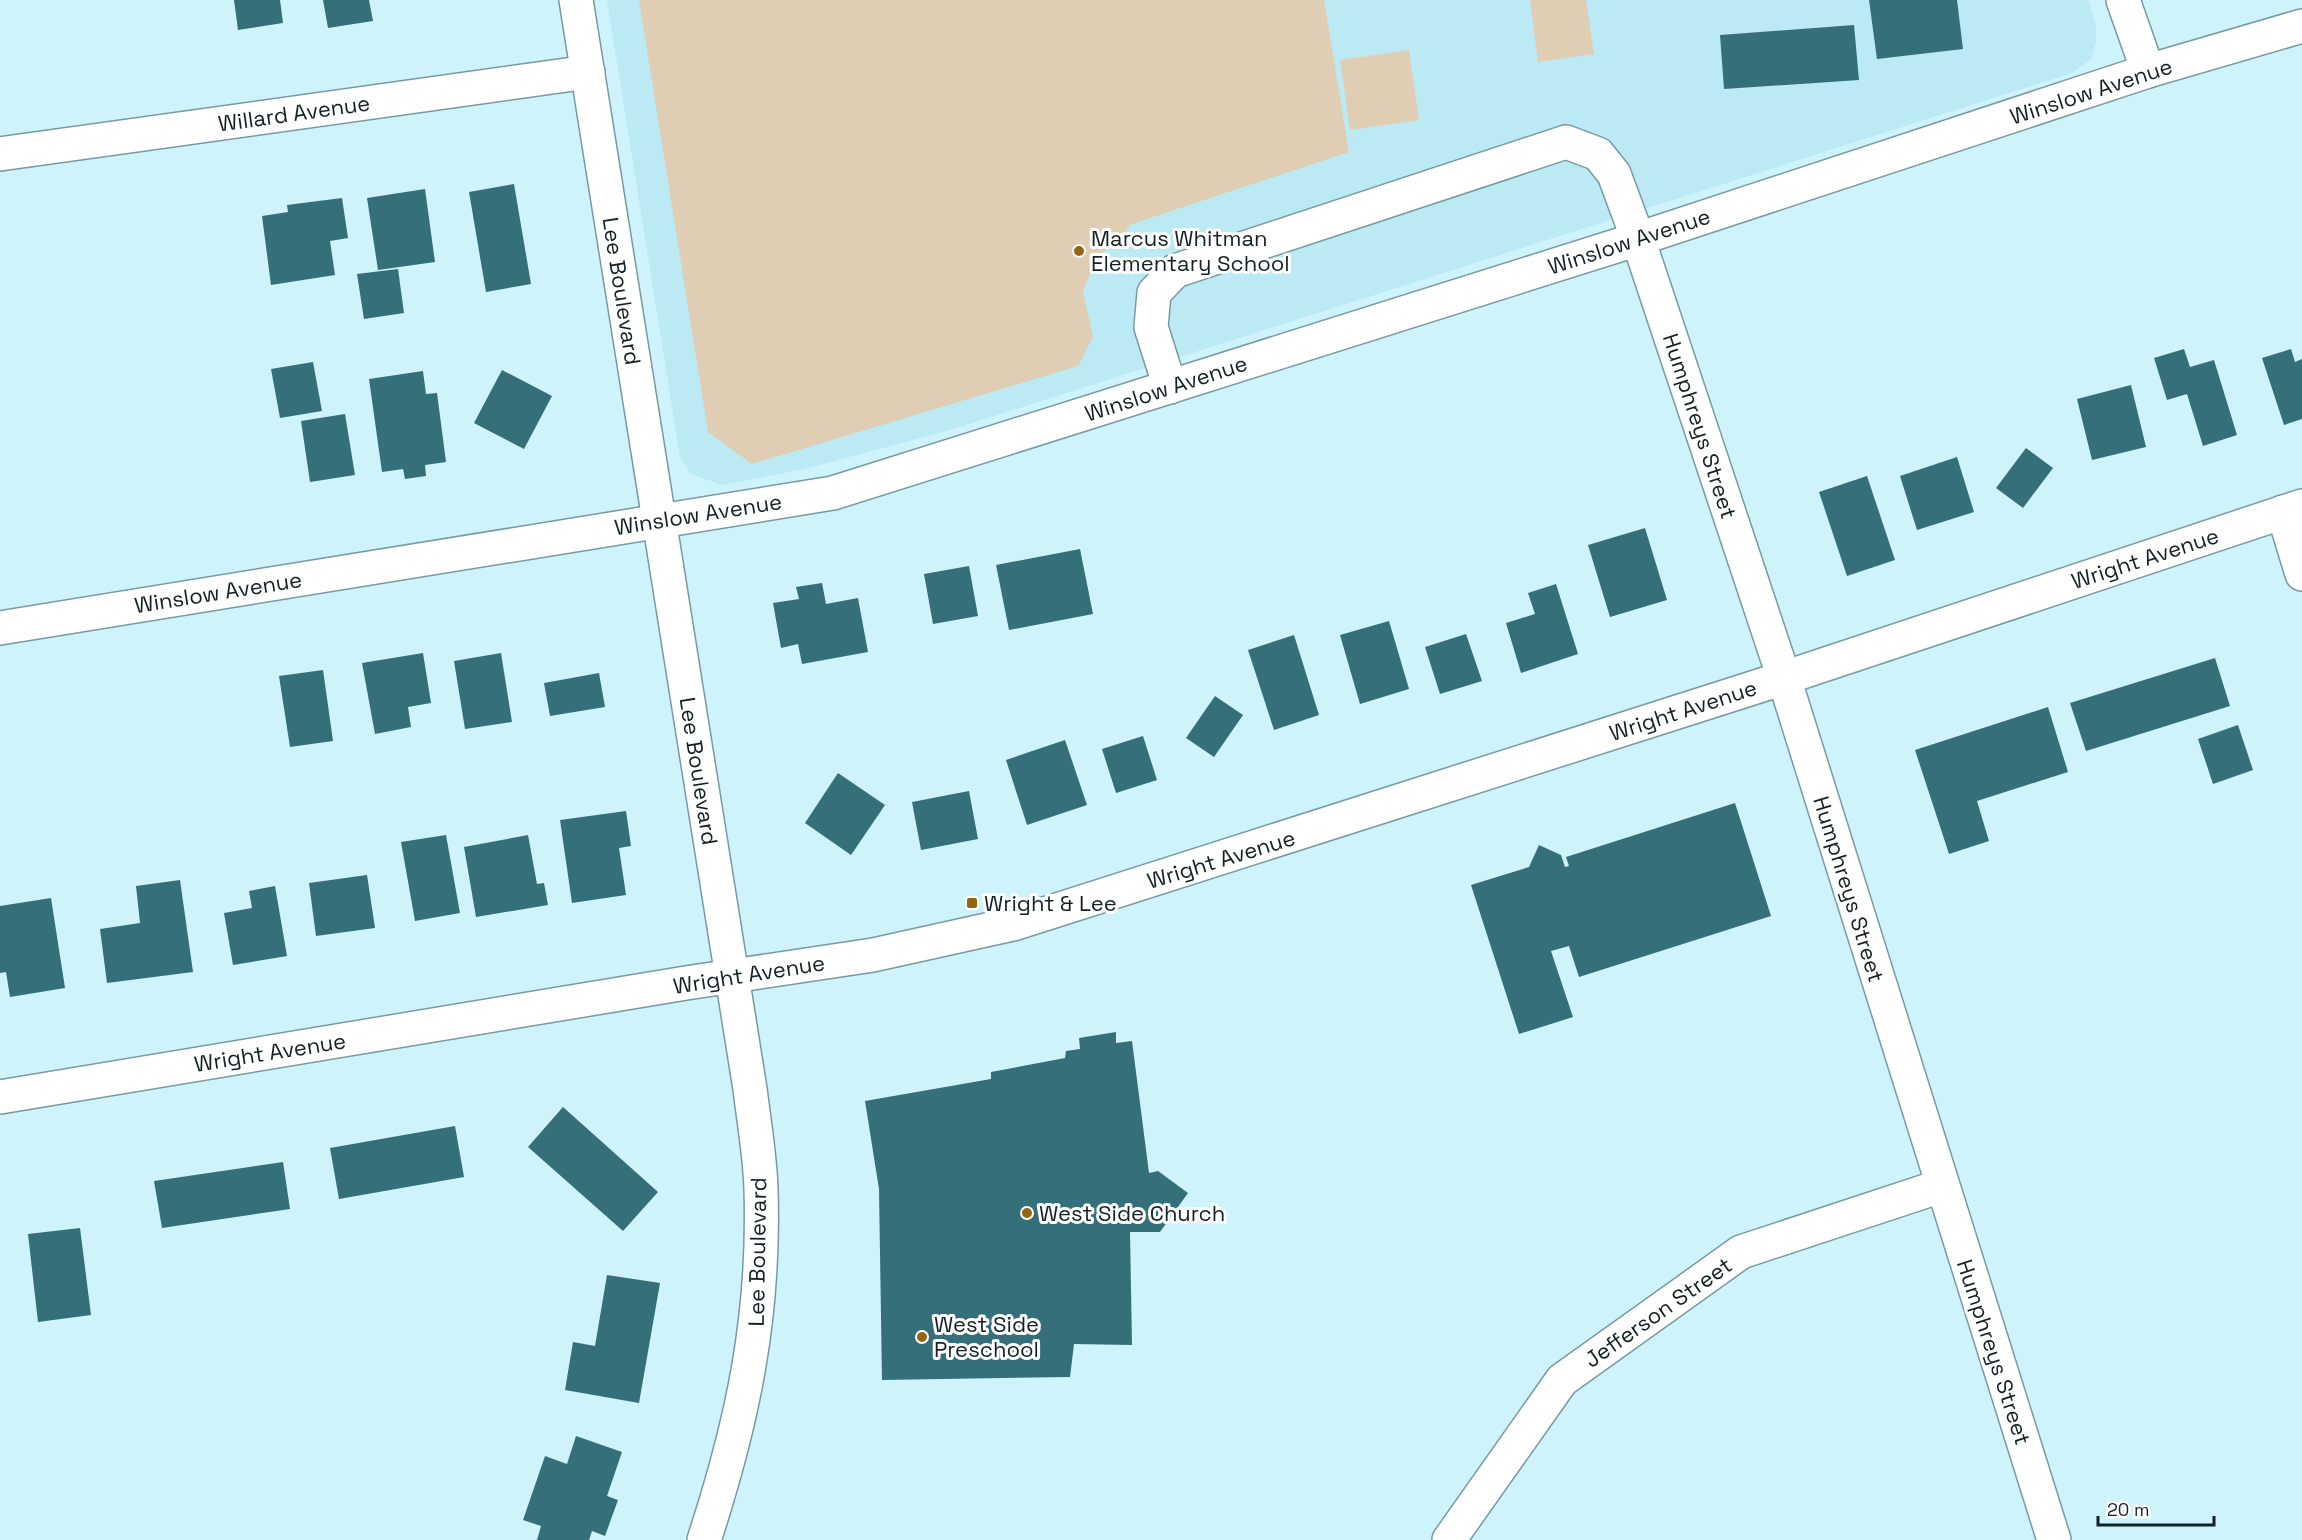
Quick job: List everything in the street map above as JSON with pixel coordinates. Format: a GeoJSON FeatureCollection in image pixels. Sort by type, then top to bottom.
{"type":"FeatureCollection","features":[{"type":"Feature","properties":{"kind":"street","name":"Lee Boulevard"},"geometry":{"type":"LineString","coordinates":[[576,0],[733,977],[750,1089],[761,1188],[759,1284],[754,1347],[742,1415],[704,1540]]}},
{"type":"Feature","properties":{"kind":"street"},"geometry":{"type":"LineString","coordinates":[[2123,0],[2148,71]]}},
{"type":"Feature","properties":{"kind":"street","name":"Winslow Avenue"},"geometry":{"type":"LineString","coordinates":[[0,628],[833,493],[1638,239],[2148,71],[2302,26]]}},
{"type":"Feature","properties":{"kind":"street","name":"Willard Avenue"},"geometry":{"type":"LineString","coordinates":[[0,154],[588,72]]}},
{"type":"Feature","properties":{"kind":"street","name":"Humphreys Street"},"geometry":{"type":"LineString","coordinates":[[1170,387],[1151,327],[1154,293],[1175,271],[1566,142],[1598,154],[1614,174],[1638,239],[1784,678],[1941,1186],[2054,1540]]}},
{"type":"Feature","properties":{"kind":"street"},"geometry":{"type":"LineString","coordinates":[[2292,509],[2302,574]]}},
{"type":"Feature","properties":{"kind":"street","name":"Wright Avenue"},"geometry":{"type":"LineString","coordinates":[[0,1097],[873,955],[1013,924],[1784,678],[2292,509]]}},
{"type":"Feature","properties":{"kind":"street","name":"Jefferson Street"},"geometry":{"type":"LineString","coordinates":[[1449,1540],[1562,1380],[1741,1252],[1941,1186]]}},
{"type":"Feature","properties":{"kind":"shaded area","name":"Marcus Whitman Elementary School"},"geometry":{"type":"Polygon","coordinates":[[[607,0],[2088,0],[2096,24],[2096,42],[2091,59],[2072,73],[950,430],[805,469],[722,485],[691,474],[680,457],[607,0]]]}},
{"type":"Feature","properties":{"kind":"shaded area"},"geometry":{"type":"Polygon","coordinates":[[[639,0],[1324,0],[1349,152],[1132,224],[1096,259],[1083,292],[1093,336],[1078,366],[752,464],[708,432],[639,0]]]}},
{"type":"Feature","properties":{"kind":"shaded area"},"geometry":{"type":"Polygon","coordinates":[[[1530,0],[1586,0],[1594,54],[1538,62],[1530,0]]]}},
{"type":"Feature","properties":{"kind":"shaded area"},"geometry":{"type":"Polygon","coordinates":[[[1409,50],[1419,120],[1350,130],[1340,60],[1409,50]]]}},
{"type":"Feature","properties":{"kind":"building"},"geometry":{"type":"Polygon","coordinates":[[[234,0],[280,0],[283,23],[238,30],[234,0]]]}},
{"type":"Feature","properties":{"kind":"building"},"geometry":{"type":"Polygon","coordinates":[[[323,0],[369,0],[373,21],[328,28],[323,0]]]}},
{"type":"Feature","properties":{"kind":"building"},"geometry":{"type":"Polygon","coordinates":[[[1869,0],[1957,0],[1963,49],[1877,59],[1869,0]]]}},
{"type":"Feature","properties":{"kind":"building"},"geometry":{"type":"Polygon","coordinates":[[[1854,25],[1859,80],[1724,89],[1720,35],[1854,25]]]}},
{"type":"Feature","properties":{"kind":"building"},"geometry":{"type":"Polygon","coordinates":[[[514,184],[531,284],[486,292],[469,192],[514,184]]]}},
{"type":"Feature","properties":{"kind":"building"},"geometry":{"type":"Polygon","coordinates":[[[425,189],[435,262],[378,270],[367,198],[425,189]]]}},
{"type":"Feature","properties":{"kind":"building"},"geometry":{"type":"Polygon","coordinates":[[[342,198],[348,238],[330,241],[335,275],[271,285],[262,216],[288,212],[287,205],[342,198]]]}},
{"type":"Feature","properties":{"kind":"building"},"geometry":{"type":"Polygon","coordinates":[[[398,269],[404,313],[364,319],[357,274],[398,269]]]}},
{"type":"Feature","properties":{"kind":"building"},"geometry":{"type":"Polygon","coordinates":[[[2184,349],[2190,367],[2214,360],[2237,435],[2203,446],[2187,394],[2167,400],[2154,358],[2184,349]]]}},
{"type":"Feature","properties":{"kind":"building"},"geometry":{"type":"Polygon","coordinates":[[[2291,349],[2295,362],[2302,359],[2302,419],[2284,425],[2262,358],[2291,349]]]}},
{"type":"Feature","properties":{"kind":"building"},"geometry":{"type":"Polygon","coordinates":[[[313,362],[322,411],[280,418],[271,369],[313,362]]]}},
{"type":"Feature","properties":{"kind":"building"},"geometry":{"type":"Polygon","coordinates":[[[502,370],[552,396],[524,449],[474,423],[502,370]]]}},
{"type":"Feature","properties":{"kind":"building"},"geometry":{"type":"Polygon","coordinates":[[[423,371],[426,394],[437,393],[446,462],[425,465],[426,476],[405,479],[403,469],[382,472],[369,379],[423,371]]]}},
{"type":"Feature","properties":{"kind":"building"},"geometry":{"type":"Polygon","coordinates":[[[2131,385],[2146,447],[2092,460],[2077,399],[2131,385]]]}},
{"type":"Feature","properties":{"kind":"building"},"geometry":{"type":"Polygon","coordinates":[[[345,414],[355,475],[310,482],[301,421],[345,414]]]}},
{"type":"Feature","properties":{"kind":"building"},"geometry":{"type":"Polygon","coordinates":[[[2026,448],[2053,468],[2023,508],[1996,488],[2026,448]]]}},
{"type":"Feature","properties":{"kind":"building"},"geometry":{"type":"Polygon","coordinates":[[[1957,457],[1974,512],[1917,530],[1900,476],[1957,457]]]}},
{"type":"Feature","properties":{"kind":"building"},"geometry":{"type":"Polygon","coordinates":[[[1867,476],[1895,560],[1847,576],[1819,492],[1867,476]]]}},
{"type":"Feature","properties":{"kind":"building"},"geometry":{"type":"Polygon","coordinates":[[[1645,528],[1667,600],[1610,617],[1588,545],[1645,528]]]}},
{"type":"Feature","properties":{"kind":"building"},"geometry":{"type":"Polygon","coordinates":[[[1080,549],[1093,614],[1009,630],[996,565],[1080,549]]]}},
{"type":"Feature","properties":{"kind":"building"},"geometry":{"type":"Polygon","coordinates":[[[969,566],[978,616],[933,624],[924,574],[969,566]]]}},
{"type":"Feature","properties":{"kind":"building"},"geometry":{"type":"Polygon","coordinates":[[[822,583],[826,604],[858,598],[868,652],[802,664],[798,644],[781,648],[773,603],[799,599],[796,587],[822,583]]]}},
{"type":"Feature","properties":{"kind":"building"},"geometry":{"type":"Polygon","coordinates":[[[1556,584],[1578,654],[1521,673],[1506,623],[1535,614],[1528,593],[1556,584]]]}},
{"type":"Feature","properties":{"kind":"building"},"geometry":{"type":"Polygon","coordinates":[[[1389,621],[1409,689],[1360,704],[1340,635],[1389,621]]]}},
{"type":"Feature","properties":{"kind":"building"},"geometry":{"type":"Polygon","coordinates":[[[1466,634],[1482,681],[1440,694],[1425,647],[1466,634]]]}},
{"type":"Feature","properties":{"kind":"building"},"geometry":{"type":"Polygon","coordinates":[[[1294,635],[1319,715],[1274,730],[1248,650],[1294,635]]]}},
{"type":"Feature","properties":{"kind":"building"},"geometry":{"type":"Polygon","coordinates":[[[423,653],[431,703],[408,707],[411,727],[375,734],[362,663],[423,653]]]}},
{"type":"Feature","properties":{"kind":"building"},"geometry":{"type":"Polygon","coordinates":[[[501,653],[512,722],[465,729],[454,661],[501,653]]]}},
{"type":"Feature","properties":{"kind":"building"},"geometry":{"type":"Polygon","coordinates":[[[2215,658],[2230,706],[2086,751],[2070,703],[2215,658]]]}},
{"type":"Feature","properties":{"kind":"building"},"geometry":{"type":"Polygon","coordinates":[[[323,670],[333,741],[290,747],[279,676],[323,670]]]}},
{"type":"Feature","properties":{"kind":"building"},"geometry":{"type":"Polygon","coordinates":[[[599,673],[605,707],[550,716],[544,683],[599,673]]]}},
{"type":"Feature","properties":{"kind":"building"},"geometry":{"type":"Polygon","coordinates":[[[1215,696],[1243,715],[1214,757],[1186,738],[1215,696]]]}},
{"type":"Feature","properties":{"kind":"building"},"geometry":{"type":"Polygon","coordinates":[[[2048,707],[2068,772],[1977,801],[1989,841],[1949,854],[1915,750],[2048,707]]]}},
{"type":"Feature","properties":{"kind":"building"},"geometry":{"type":"Polygon","coordinates":[[[2238,725],[2253,770],[2213,784],[2198,739],[2238,725]]]}},
{"type":"Feature","properties":{"kind":"building"},"geometry":{"type":"Polygon","coordinates":[[[1143,736],[1157,780],[1116,793],[1102,749],[1143,736]]]}},
{"type":"Feature","properties":{"kind":"building"},"geometry":{"type":"Polygon","coordinates":[[[1065,740],[1087,805],[1027,825],[1006,760],[1065,740]]]}},
{"type":"Feature","properties":{"kind":"building"},"geometry":{"type":"Polygon","coordinates":[[[838,773],[885,805],[851,855],[805,823],[838,773]]]}},
{"type":"Feature","properties":{"kind":"building"},"geometry":{"type":"Polygon","coordinates":[[[969,791],[978,839],[921,850],[912,802],[969,791]]]}},
{"type":"Feature","properties":{"kind":"building"},"geometry":{"type":"Polygon","coordinates":[[[1735,803],[1771,916],[1579,977],[1569,946],[1551,951],[1573,1017],[1519,1034],[1471,885],[1529,867],[1539,845],[1561,855],[1565,867],[1569,866],[1566,857],[1735,803]]]}},
{"type":"Feature","properties":{"kind":"building"},"geometry":{"type":"Polygon","coordinates":[[[626,811],[631,846],[619,848],[626,895],[572,903],[560,820],[626,811]]]}},
{"type":"Feature","properties":{"kind":"building"},"geometry":{"type":"Polygon","coordinates":[[[446,835],[460,913],[415,921],[401,842],[446,835]]]}},
{"type":"Feature","properties":{"kind":"building"},"geometry":{"type":"Polygon","coordinates":[[[528,835],[537,884],[544,883],[548,905],[476,917],[464,847],[528,835]]]}},
{"type":"Feature","properties":{"kind":"building"},"geometry":{"type":"Polygon","coordinates":[[[367,875],[375,928],[316,936],[309,883],[367,875]]]}},
{"type":"Feature","properties":{"kind":"building"},"geometry":{"type":"Polygon","coordinates":[[[180,880],[193,972],[107,983],[100,929],[140,923],[136,886],[180,880]]]}},
{"type":"Feature","properties":{"kind":"building"},"geometry":{"type":"Polygon","coordinates":[[[275,886],[287,956],[233,965],[224,913],[252,908],[249,891],[275,886]]]}},
{"type":"Feature","properties":{"kind":"building"},"geometry":{"type":"Polygon","coordinates":[[[51,898],[65,988],[10,997],[6,972],[0,973],[0,906],[51,898]]]}},
{"type":"Feature","properties":{"kind":"building","name":"West Side Church"},"geometry":{"type":"Polygon","coordinates":[[[1116,1032],[1116,1043],[1132,1041],[1149,1173],[1158,1171],[1188,1193],[1160,1232],[1130,1232],[1132,1345],[1074,1344],[1070,1377],[882,1380],[879,1189],[865,1101],[991,1079],[991,1072],[1065,1058],[1066,1051],[1080,1049],[1079,1038],[1116,1032]]]}},
{"type":"Feature","properties":{"kind":"building"},"geometry":{"type":"Polygon","coordinates":[[[563,1107],[658,1192],[623,1231],[528,1147],[563,1107]]]}},
{"type":"Feature","properties":{"kind":"building"},"geometry":{"type":"Polygon","coordinates":[[[455,1126],[464,1177],[339,1199],[330,1148],[455,1126]]]}},
{"type":"Feature","properties":{"kind":"building"},"geometry":{"type":"Polygon","coordinates":[[[283,1162],[290,1209],[162,1228],[154,1181],[283,1162]]]}},
{"type":"Feature","properties":{"kind":"building"},"geometry":{"type":"Polygon","coordinates":[[[80,1228],[91,1315],[38,1322],[28,1234],[80,1228]]]}},
{"type":"Feature","properties":{"kind":"building"},"geometry":{"type":"Polygon","coordinates":[[[607,1275],[660,1283],[639,1403],[565,1390],[573,1342],[595,1346],[607,1275]]]}},
{"type":"Feature","properties":{"kind":"building"},"geometry":{"type":"Polygon","coordinates":[[[576,1436],[622,1452],[607,1496],[618,1500],[605,1536],[592,1531],[589,1540],[537,1540],[541,1526],[523,1520],[545,1456],[567,1464],[576,1436]]]}},
{"type":"Feature","properties":{"kind":"place","name":"Marcus Whitman Elementary School"},"geometry":{"type":"Point","coordinates":[1079,251]}},
{"type":"Feature","properties":{"kind":"place","name":"Wright & Lee"},"geometry":{"type":"Point","coordinates":[972,903]}},
{"type":"Feature","properties":{"kind":"place","name":"West Side Church"},"geometry":{"type":"Point","coordinates":[1027,1213]}},
{"type":"Feature","properties":{"kind":"place","name":"West Side Preschool"},"geometry":{"type":"Point","coordinates":[922,1337]}}]}
